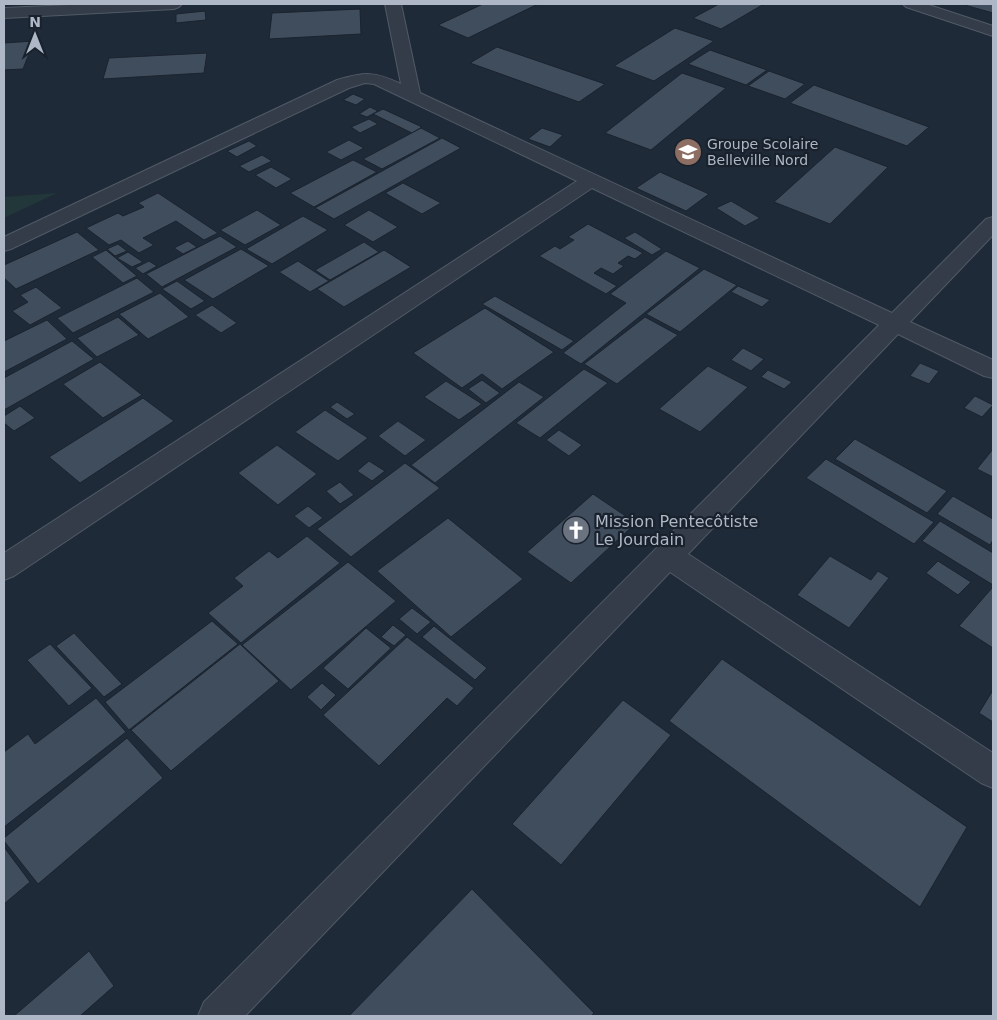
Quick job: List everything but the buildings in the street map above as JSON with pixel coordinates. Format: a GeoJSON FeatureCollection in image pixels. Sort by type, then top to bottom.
{"type":"FeatureCollection","features":[{"type":"Feature","properties":{"kind":"street"},"geometry":{"type":"LineString","coordinates":[[4,13],[174,4]]}},
{"type":"Feature","properties":{"kind":"street"},"geometry":{"type":"LineString","coordinates":[[393,4],[412,95]]}},
{"type":"Feature","properties":{"kind":"street"},"geometry":{"type":"LineString","coordinates":[[912,4],[993,31]]}},
{"type":"Feature","properties":{"kind":"street"},"geometry":{"type":"LineString","coordinates":[[4,245],[343,84],[364,78],[376,79],[993,370]]}},
{"type":"Feature","properties":{"kind":"street"},"geometry":{"type":"LineString","coordinates":[[4,568],[590,181]]}},
{"type":"Feature","properties":{"kind":"street"},"geometry":{"type":"LineString","coordinates":[[218,1016],[993,223]]}},
{"type":"Feature","properties":{"kind":"street"},"geometry":{"type":"LineString","coordinates":[[668,556],[993,772]]}},
{"type":"Feature","properties":{"kind":"green space"},"geometry":{"type":"Polygon","coordinates":[[[57,193],[4,218],[4,197],[57,193]]]}},
{"type":"Feature","properties":{"kind":"place","name":"Groupe Scolaire Belleville Nord"},"geometry":{"type":"Point","coordinates":[688,152]}},
{"type":"Feature","properties":{"kind":"place","name":"Mission Pentecôtiste Le Jourdain"},"geometry":{"type":"Point","coordinates":[576,530]}}]}
